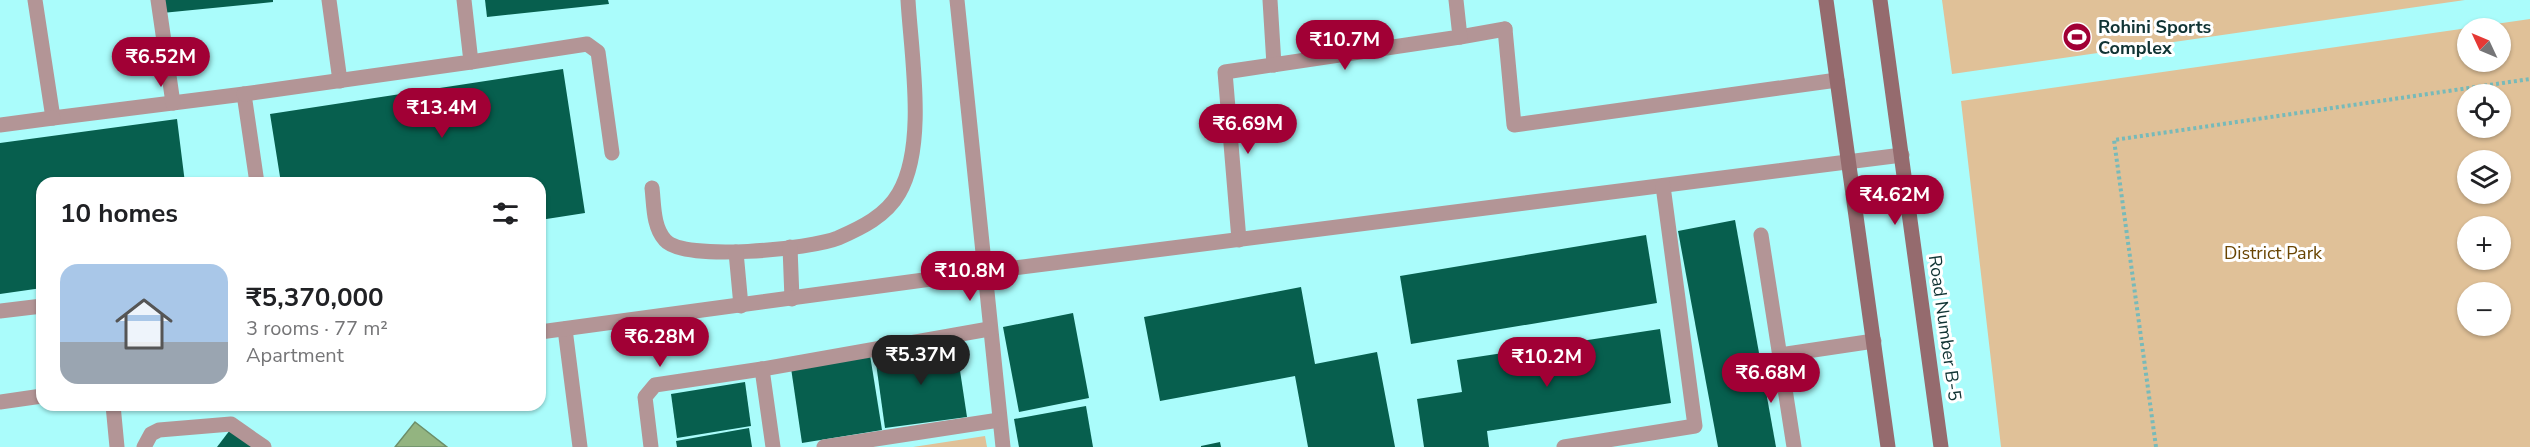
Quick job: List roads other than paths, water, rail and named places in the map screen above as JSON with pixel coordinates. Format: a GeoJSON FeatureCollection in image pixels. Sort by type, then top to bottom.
{"type":"FeatureCollection","features":[{"type":"Feature","properties":{"kind":"street"},"geometry":{"type":"LineString","coordinates":[[35,0],[53,118]]}},
{"type":"Feature","properties":{"kind":"street"},"geometry":{"type":"LineString","coordinates":[[159,0],[173,103]]}},
{"type":"Feature","properties":{"kind":"street"},"geometry":{"type":"LineString","coordinates":[[329,0],[340,81]]}},
{"type":"Feature","properties":{"kind":"street"},"geometry":{"type":"LineString","coordinates":[[464,0],[471,62]]}},
{"type":"Feature","properties":{"kind":"street"},"geometry":{"type":"LineString","coordinates":[[652,188],[657,227],[664,240],[674,248],[736,252],[790,248],[836,239],[878,218],[899,193],[910,164],[915,126],[908,0]]}},
{"type":"Feature","properties":{"kind":"street"},"geometry":{"type":"LineString","coordinates":[[957,0],[983,272],[1003,447]]}},
{"type":"Feature","properties":{"kind":"street"},"geometry":{"type":"LineString","coordinates":[[1270,0],[1274,65]]}},
{"type":"Feature","properties":{"kind":"street"},"geometry":{"type":"LineString","coordinates":[[1456,0],[1460,37]]}},
{"type":"Feature","properties":{"kind":"street"},"geometry":{"type":"LineString","coordinates":[[1826,0],[1888,447]]}},
{"type":"Feature","properties":{"kind":"street","name":"Road Number B-5"},"geometry":{"type":"LineString","coordinates":[[1880,0],[1941,447]]}},
{"type":"Feature","properties":{"kind":"street"},"geometry":{"type":"LineString","coordinates":[[1239,240],[1224,72],[1505,29],[1514,124],[1837,80]]}},
{"type":"Feature","properties":{"kind":"street"},"geometry":{"type":"LineString","coordinates":[[0,125],[340,81],[587,44],[598,52],[612,153]]}},
{"type":"Feature","properties":{"kind":"street"},"geometry":{"type":"LineString","coordinates":[[244,94],[256,177]]}},
{"type":"Feature","properties":{"kind":"street"},"geometry":{"type":"LineString","coordinates":[[546,331],[983,272],[1902,155]]}},
{"type":"Feature","properties":{"kind":"street"},"geometry":{"type":"LineString","coordinates":[[1564,447],[1695,426],[1663,186]]}},
{"type":"Feature","properties":{"kind":"street"},"geometry":{"type":"LineString","coordinates":[[1761,235],[1794,447]]}},
{"type":"Feature","properties":{"kind":"street"},"geometry":{"type":"LineString","coordinates":[[790,248],[792,299]]}},
{"type":"Feature","properties":{"kind":"street"},"geometry":{"type":"LineString","coordinates":[[736,252],[741,306]]}},
{"type":"Feature","properties":{"kind":"street"},"geometry":{"type":"LineString","coordinates":[[0,311],[36,307]]}},
{"type":"Feature","properties":{"kind":"street"},"geometry":{"type":"LineString","coordinates":[[565,329],[580,447]]}},
{"type":"Feature","properties":{"kind":"street"},"geometry":{"type":"LineString","coordinates":[[651,447],[644,403],[649,390],[655,385],[762,369],[989,329]]}},
{"type":"Feature","properties":{"kind":"street"},"geometry":{"type":"LineString","coordinates":[[1780,355],[1874,341]]}},
{"type":"Feature","properties":{"kind":"street"},"geometry":{"type":"LineString","coordinates":[[762,369],[773,447]]}},
{"type":"Feature","properties":{"kind":"street"},"geometry":{"type":"LineString","coordinates":[[0,402],[36,397]]}},
{"type":"Feature","properties":{"kind":"street"},"geometry":{"type":"LineString","coordinates":[[114,411],[117,447]]}},
{"type":"Feature","properties":{"kind":"street"},"geometry":{"type":"LineString","coordinates":[[824,447],[999,420]]}},
{"type":"Feature","properties":{"kind":"street"},"geometry":{"type":"LineString","coordinates":[[144,447],[152,434],[159,430],[231,424],[264,447]]}},
{"type":"Feature","properties":{"kind":"place","name":"Rohini Sports Complex"},"geometry":{"type":"Point","coordinates":[2077,37]}},
{"type":"Feature","properties":{"kind":"park label","name":"District Park"},"geometry":{"type":"Point","coordinates":[2273,253]}}]}
